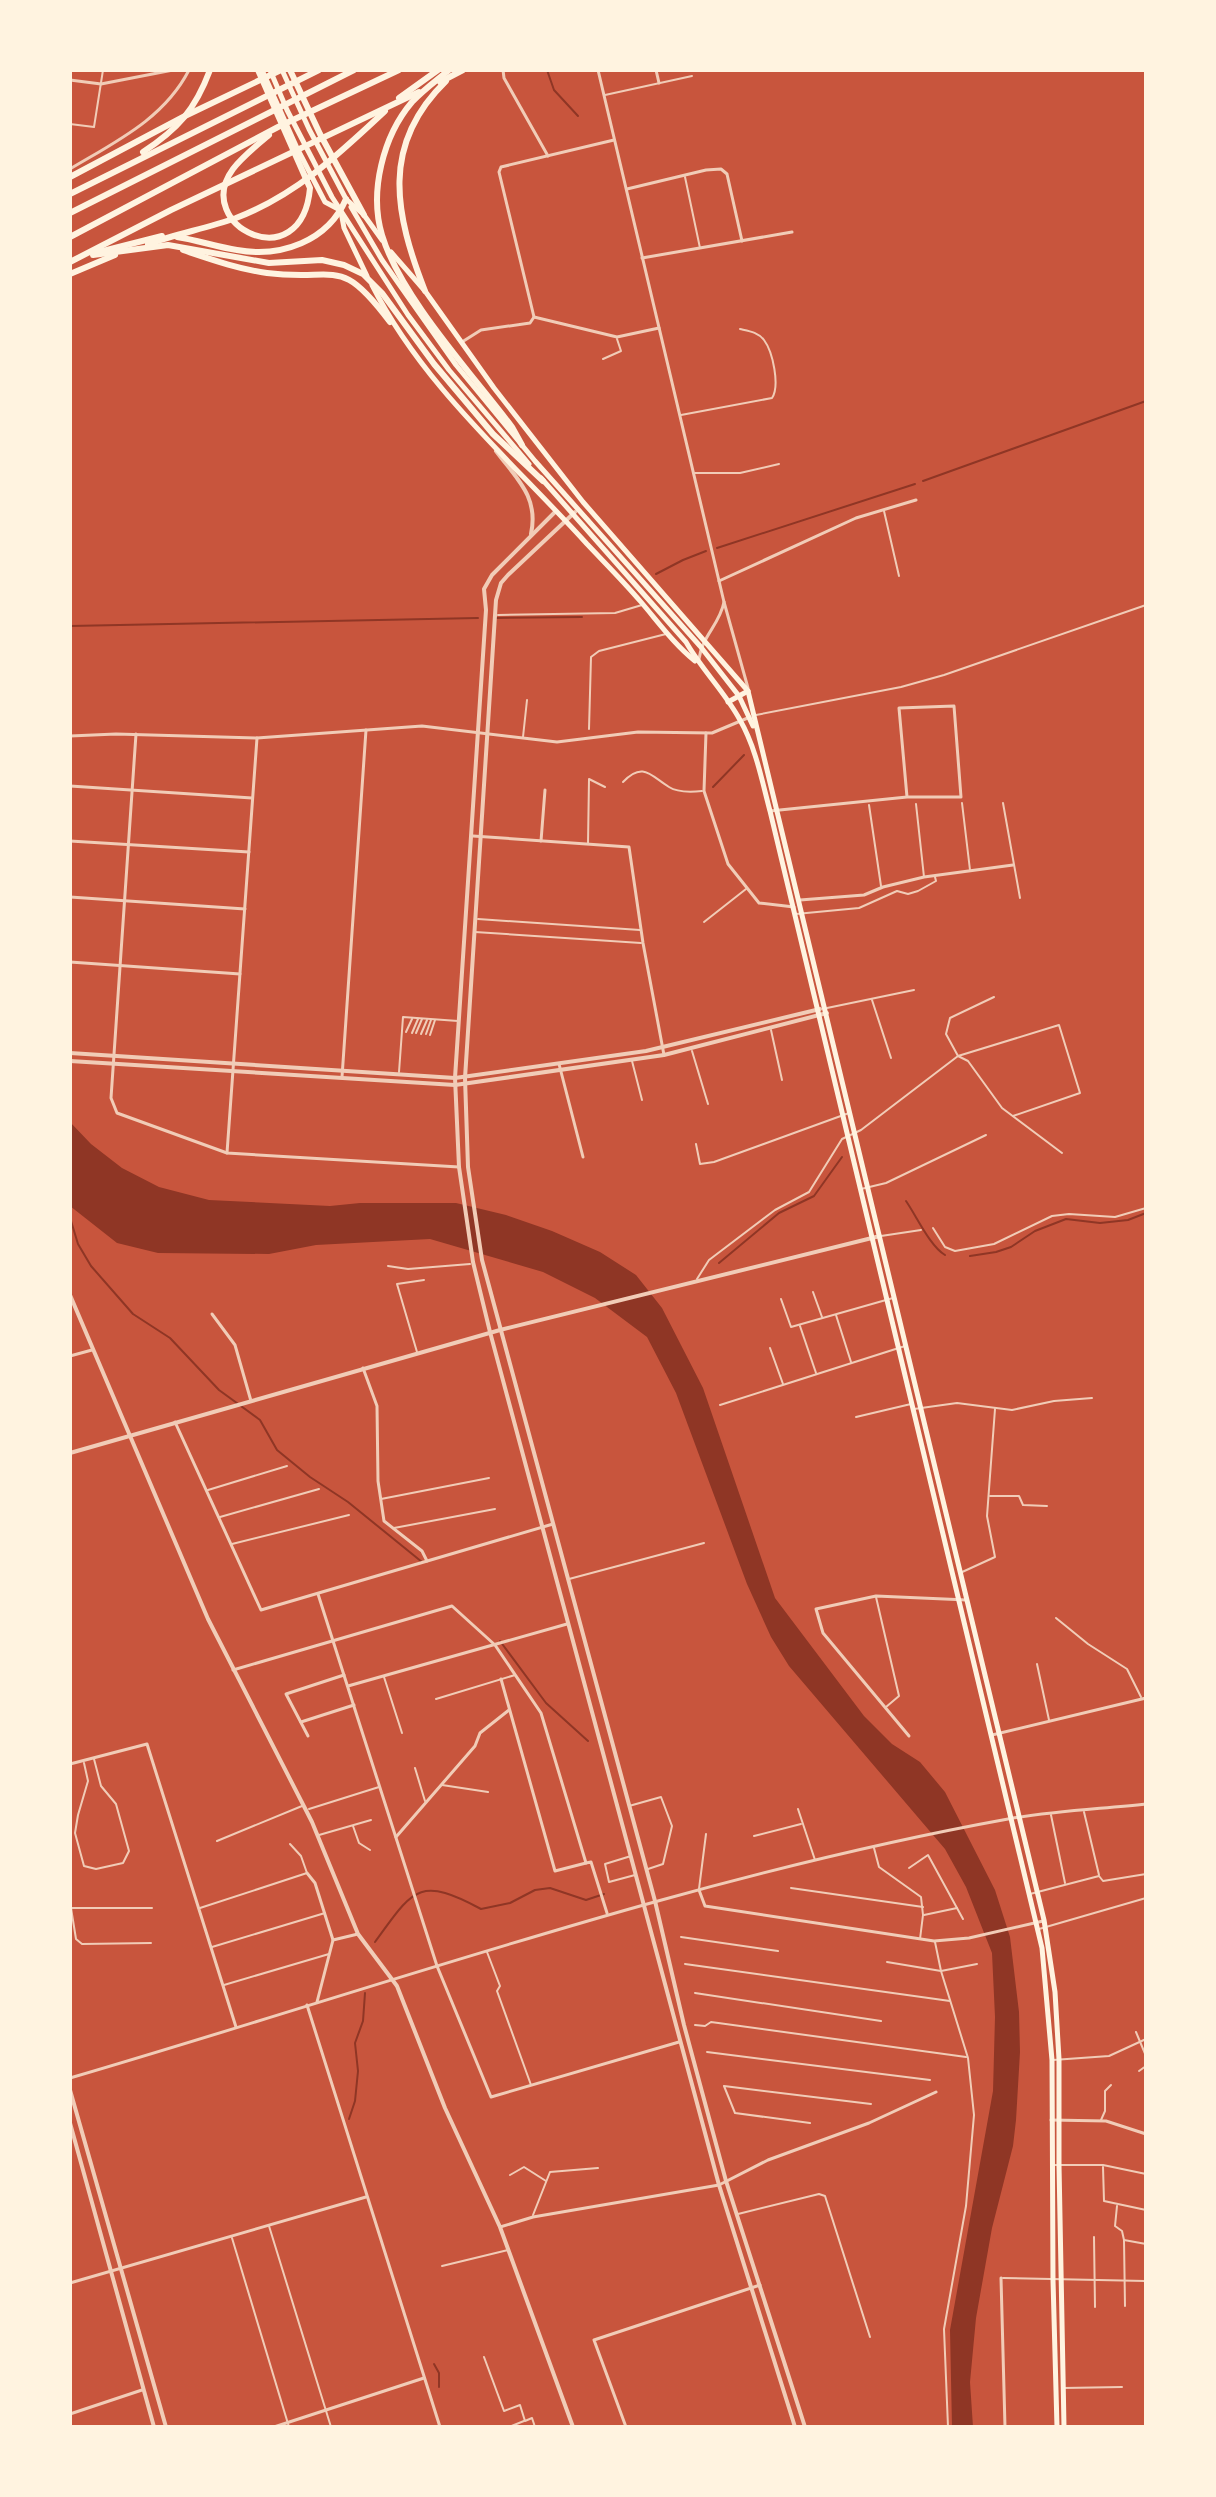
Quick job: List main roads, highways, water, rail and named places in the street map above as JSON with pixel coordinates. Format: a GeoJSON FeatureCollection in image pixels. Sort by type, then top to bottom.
{"type":"FeatureCollection","features":[{"type":"Feature","properties":{"kind":"highway"},"geometry":{"type":"LineString","coordinates":[[120,168],[164,138],[187,117],[210,70]]}},
{"type":"Feature","properties":{"kind":"highway"},"geometry":{"type":"LineString","coordinates":[[260,70],[310,188],[308,208],[297,226],[274,238],[260,237],[245,232],[228,215],[225,189],[232,170],[278,127]]}},
{"type":"Feature","properties":{"kind":"highway"},"geometry":{"type":"LineString","coordinates":[[70,177],[185,116],[282,70]]}},
{"type":"Feature","properties":{"kind":"highway"},"geometry":{"type":"LineString","coordinates":[[290,70],[362,218]]}},
{"type":"Feature","properties":{"kind":"highway"},"geometry":{"type":"LineString","coordinates":[[299,80],[312,70]]}},
{"type":"Feature","properties":{"kind":"highway"},"geometry":{"type":"LineString","coordinates":[[70,194],[319,70]]}},
{"type":"Feature","properties":{"kind":"highway"},"geometry":{"type":"LineString","coordinates":[[70,213],[354,70]]}},
{"type":"Feature","properties":{"kind":"highway"},"geometry":{"type":"LineString","coordinates":[[70,237],[278,127],[399,70]]}},
{"type":"Feature","properties":{"kind":"highway"},"geometry":{"type":"LineString","coordinates":[[70,274],[123,252],[237,217],[284,195],[313,177],[416,85],[438,70]]}},
{"type":"Feature","properties":{"kind":"highway"},"geometry":{"type":"LineString","coordinates":[[449,70],[412,103],[400,119],[383,159],[378,203],[381,232],[395,267],[425,313],[512,427],[522,445]]}},
{"type":"Feature","properties":{"kind":"highway"},"geometry":{"type":"LineString","coordinates":[[70,262],[461,70]]}},
{"type":"Feature","properties":{"kind":"highway"},"geometry":{"type":"LineString","coordinates":[[425,291],[401,221],[398,200],[402,160],[409,137],[423,110],[437,90],[461,70]]}},
{"type":"Feature","properties":{"kind":"highway"},"geometry":{"type":"LineString","coordinates":[[70,262],[134,242],[166,236],[238,250],[286,249],[311,239],[329,225],[346,199]]}},
{"type":"Feature","properties":{"kind":"highway"},"geometry":{"type":"LineString","coordinates":[[93,255],[168,245],[269,263],[322,260],[363,274],[374,283],[434,364],[493,434],[543,481]]}},
{"type":"Feature","properties":{"kind":"highway"},"geometry":{"type":"LineString","coordinates":[[168,245],[254,271],[343,276],[366,291],[390,322]]}},
{"type":"Feature","properties":{"kind":"main road"},"geometry":{"type":"LineString","coordinates":[[260,70],[332,197],[408,315],[449,370],[543,481],[686,642],[741,721],[752,745],[999,1770],[1037,1892],[1052,2060],[1051,2165],[1057,2427]]}},
{"type":"Feature","properties":{"kind":"main road"},"geometry":{"type":"LineString","coordinates":[[270,70],[284,111],[325,202],[341,211]]}},
{"type":"Feature","properties":{"kind":"main road"},"geometry":{"type":"LineString","coordinates":[[282,70],[346,199],[425,291],[583,502],[748,691],[751,716],[802,907],[1005,1754],[1029,1894],[1041,1925],[1055,1992],[1059,2059],[1064,2427]]}},
{"type":"Feature","properties":{"kind":"main road"},"geometry":{"type":"LineString","coordinates":[[341,211],[344,228],[390,322],[428,371],[487,440],[567,521],[667,634],[698,663]]}},
{"type":"Feature","properties":{"kind":"main road"},"geometry":{"type":"LineString","coordinates":[[362,218],[382,260],[456,365],[522,445],[700,646],[751,716]]}},
{"type":"Feature","properties":{"kind":"main road"},"geometry":{"type":"LineString","coordinates":[[728,702],[748,691]]}},
{"type":"Feature","properties":{"kind":"waterway"},"geometry":{"type":"LineString","coordinates":[[547,70],[554,90],[578,116]]}},
{"type":"Feature","properties":{"kind":"waterway"},"geometry":{"type":"LineString","coordinates":[[923,481],[1146,401]]}},
{"type":"Feature","properties":{"kind":"waterway"},"geometry":{"type":"LineString","coordinates":[[717,548],[915,484]]}},
{"type":"Feature","properties":{"kind":"waterway"},"geometry":{"type":"LineString","coordinates":[[656,574],[706,551]]}},
{"type":"Feature","properties":{"kind":"waterway"},"geometry":{"type":"LineString","coordinates":[[496,618],[582,617]]}},
{"type":"Feature","properties":{"kind":"waterway"},"geometry":{"type":"LineString","coordinates":[[70,626],[478,618]]}},
{"type":"Feature","properties":{"kind":"waterway"},"geometry":{"type":"LineString","coordinates":[[713,787],[744,755]]}},
{"type":"Feature","properties":{"kind":"waterway"},"geometry":{"type":"LineString","coordinates":[[719,1263],[779,1213],[814,1196],[842,1157]]}},
{"type":"Feature","properties":{"kind":"waterway"},"geometry":{"type":"LineString","coordinates":[[906,1201],[929,1238],[945,1255]]}},
{"type":"Feature","properties":{"kind":"waterway"},"geometry":{"type":"LineString","coordinates":[[70,1205],[78,1244],[91,1266],[133,1314],[170,1338],[219,1390],[260,1420],[277,1450],[422,1562]]}},
{"type":"Feature","properties":{"kind":"waterway"},"geometry":{"type":"LineString","coordinates":[[970,1256],[1011,1247],[1035,1231],[1066,1219],[1100,1223],[1128,1220],[1146,1213]]}},
{"type":"Feature","properties":{"kind":"waterway"},"geometry":{"type":"LineString","coordinates":[[500,1641],[546,1703],[588,1741]]}},
{"type":"Feature","properties":{"kind":"waterway"},"geometry":{"type":"LineString","coordinates":[[375,1942],[399,1910],[419,1893],[443,1892],[481,1909],[510,1903],[535,1890],[550,1888],[586,1900],[604,1894]]}},
{"type":"Feature","properties":{"kind":"waterway"},"geometry":{"type":"LineString","coordinates":[[349,2119],[355,2101],[358,2071],[355,2043],[363,2021],[365,1993]]}},
{"type":"Feature","properties":{"kind":"waterway"},"geometry":{"type":"LineString","coordinates":[[434,2364],[439,2373],[439,2387]]}}]}
